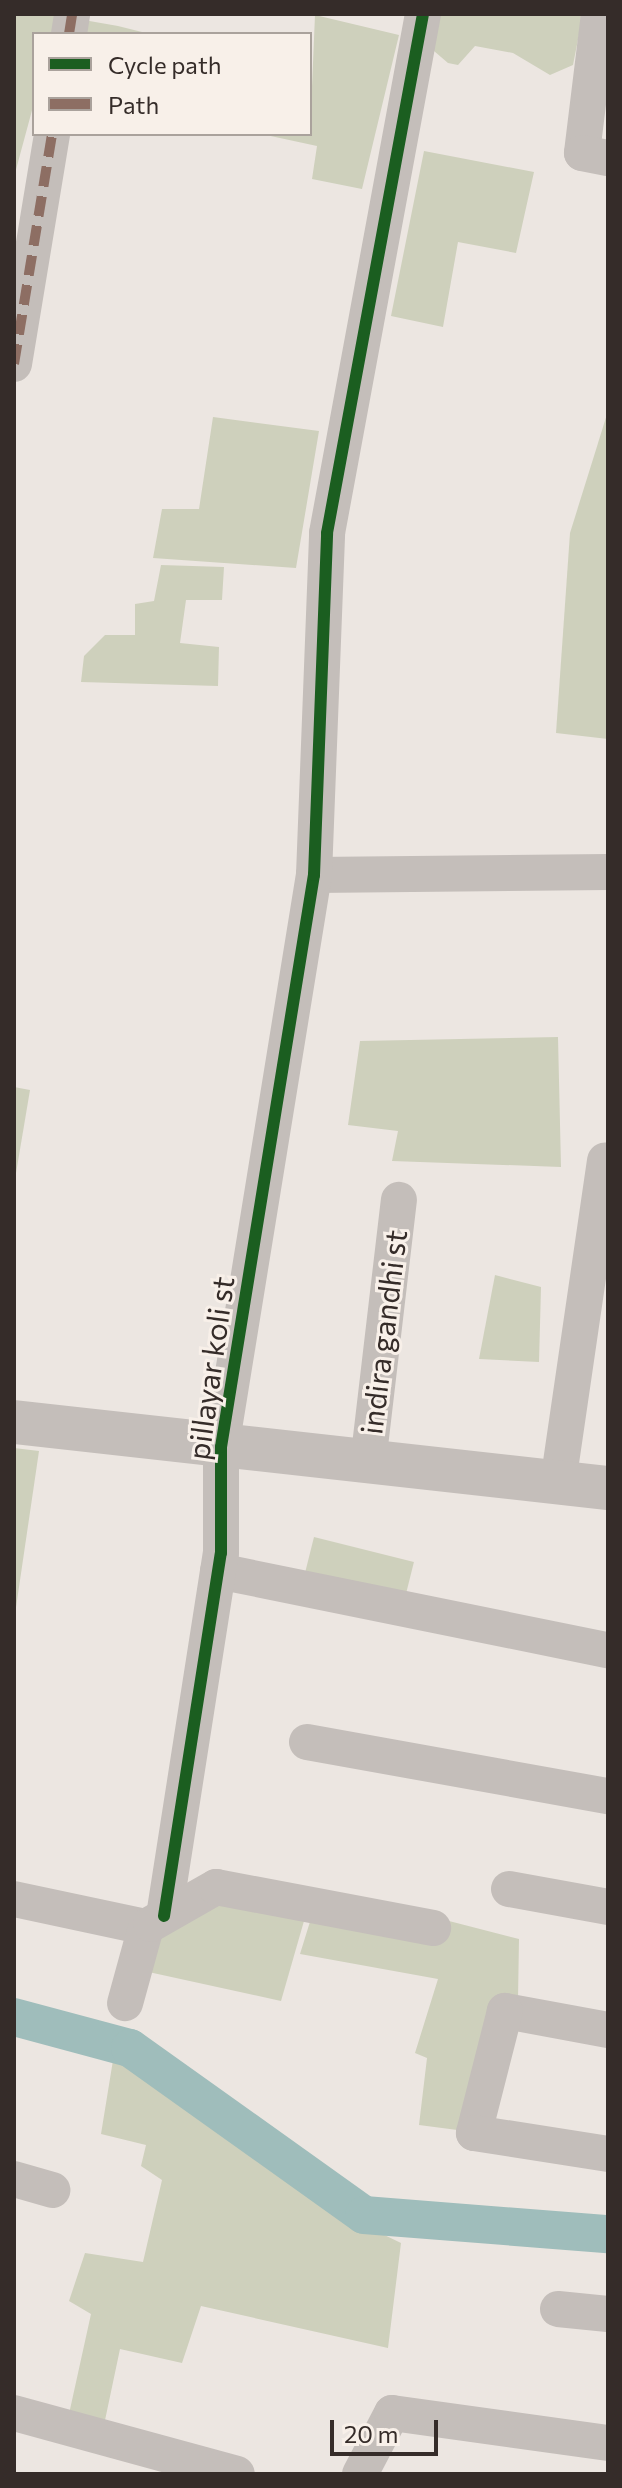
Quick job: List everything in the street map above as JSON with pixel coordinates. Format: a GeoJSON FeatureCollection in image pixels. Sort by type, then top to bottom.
{"type":"FeatureCollection","features":[{"type":"Feature","properties":{"kind":"street","name":"pillayar koli st"},"geometry":{"type":"LineString","coordinates":[[125,2003],[155,1922],[218,1571],[221,1447],[314,875],[327,533],[423,14]]}},
{"type":"Feature","properties":{"kind":"street"},"geometry":{"type":"LineString","coordinates":[[601,28],[582,153],[608,158]]}},
{"type":"Feature","properties":{"kind":"street"},"geometry":{"type":"LineString","coordinates":[[14,364],[52,136]]}},
{"type":"Feature","properties":{"kind":"street"},"geometry":{"type":"LineString","coordinates":[[314,875],[608,872]]}},
{"type":"Feature","properties":{"kind":"street"},"geometry":{"type":"LineString","coordinates":[[558,1483],[605,1160]]}},
{"type":"Feature","properties":{"kind":"street","name":"indira gandhi st"},"geometry":{"type":"LineString","coordinates":[[368,1463],[399,1200]]}},
{"type":"Feature","properties":{"kind":"street"},"geometry":{"type":"LineString","coordinates":[[14,1422],[608,1488]]}},
{"type":"Feature","properties":{"kind":"street"},"geometry":{"type":"LineString","coordinates":[[218,1571],[608,1650]]}},
{"type":"Feature","properties":{"kind":"street"},"geometry":{"type":"LineString","coordinates":[[307,1742],[608,1796]]}},
{"type":"Feature","properties":{"kind":"street"},"geometry":{"type":"LineString","coordinates":[[14,1899],[155,1922],[216,1887],[433,1928]]}},
{"type":"Feature","properties":{"kind":"street"},"geometry":{"type":"LineString","coordinates":[[509,1889],[608,1907]]}},
{"type":"Feature","properties":{"kind":"street"},"geometry":{"type":"LineString","coordinates":[[608,2030],[505,2011],[474,2133],[608,2154]]}},
{"type":"Feature","properties":{"kind":"street"},"geometry":{"type":"LineString","coordinates":[[14,2179],[52,2190]]}},
{"type":"Feature","properties":{"kind":"street"},"geometry":{"type":"LineString","coordinates":[[558,2309],[608,2314]]}},
{"type":"Feature","properties":{"kind":"street"},"geometry":{"type":"LineString","coordinates":[[14,2413],[237,2474]]}},
{"type":"Feature","properties":{"kind":"street"},"geometry":{"type":"LineString","coordinates":[[360,2474],[392,2413],[608,2443]]}},
{"type":"Feature","properties":{"kind":"green space"},"geometry":{"type":"Polygon","coordinates":[[[14,14],[58,14],[54,32],[32,32],[32,110],[14,177],[14,14]]]}},
{"type":"Feature","properties":{"kind":"green space"},"geometry":{"type":"Polygon","coordinates":[[[431,14],[583,14],[573,65],[550,75],[513,53],[475,46],[458,65],[448,63],[427,45],[431,14]]]}},
{"type":"Feature","properties":{"kind":"green space"},"geometry":{"type":"Polygon","coordinates":[[[315,15],[399,35],[362,189],[312,179],[317,146],[271,136],[312,136],[315,15]]]}},
{"type":"Feature","properties":{"kind":"green space"},"geometry":{"type":"Polygon","coordinates":[[[78,19],[142,32],[76,32],[78,19]]]}},
{"type":"Feature","properties":{"kind":"green space"},"geometry":{"type":"Polygon","coordinates":[[[424,151],[534,172],[516,253],[458,242],[443,327],[391,316],[424,151]]]}},
{"type":"Feature","properties":{"kind":"green space"},"geometry":{"type":"Polygon","coordinates":[[[608,411],[608,739],[556,733],[570,533],[608,411]]]}},
{"type":"Feature","properties":{"kind":"green space"},"geometry":{"type":"Polygon","coordinates":[[[213,417],[319,431],[296,568],[153,558],[162,509],[199,509],[213,417]]]}},
{"type":"Feature","properties":{"kind":"green space"},"geometry":{"type":"Polygon","coordinates":[[[161,565],[224,567],[222,600],[186,600],[180,643],[219,647],[218,686],[81,682],[84,656],[105,635],[135,635],[135,604],[154,601],[161,565]]]}},
{"type":"Feature","properties":{"kind":"green space"},"geometry":{"type":"Polygon","coordinates":[[[558,1037],[561,1167],[392,1161],[398,1131],[348,1125],[360,1041],[558,1037]]]}},
{"type":"Feature","properties":{"kind":"green space"},"geometry":{"type":"Polygon","coordinates":[[[14,1087],[30,1090],[14,1185],[14,1087]]]}},
{"type":"Feature","properties":{"kind":"green space"},"geometry":{"type":"Polygon","coordinates":[[[495,1275],[541,1287],[539,1362],[479,1359],[495,1275]]]}},
{"type":"Feature","properties":{"kind":"green space"},"geometry":{"type":"Polygon","coordinates":[[[14,1448],[39,1451],[14,1621],[14,1448]]]}},
{"type":"Feature","properties":{"kind":"green space"},"geometry":{"type":"Polygon","coordinates":[[[314,1537],[414,1562],[404,1601],[304,1576],[314,1537]]]}},
{"type":"Feature","properties":{"kind":"green space"},"geometry":{"type":"Polygon","coordinates":[[[216,1896],[306,1914],[281,2001],[144,1971],[153,1932],[216,1896]]]}},
{"type":"Feature","properties":{"kind":"green space"},"geometry":{"type":"Polygon","coordinates":[[[313,1912],[449,1921],[519,1939],[518,1999],[465,2131],[419,2125],[427,2058],[415,2053],[438,1979],[300,1954],[313,1912]]]}},
{"type":"Feature","properties":{"kind":"green space"},"geometry":{"type":"Polygon","coordinates":[[[114,2054],[345,2216],[401,2243],[388,2348],[201,2306],[182,2363],[120,2349],[104,2425],[69,2414],[91,2314],[69,2301],[85,2253],[143,2262],[162,2180],[141,2166],[146,2145],[101,2134],[114,2054]]]}},
{"type":"Feature","properties":{"kind":"waterway"},"geometry":{"type":"LineString","coordinates":[[14,2017],[130,2048],[364,2215],[608,2234]]}},
{"type":"Feature","properties":{"kind":"marked path"},"geometry":{"type":"LineString","coordinates":[[69,32],[72,14]]}},
{"type":"Feature","properties":{"kind":"marked path"},"geometry":{"type":"LineString","coordinates":[[14,364],[52,136]]}},
{"type":"Feature","properties":{"kind":"cycle path"},"geometry":{"type":"LineString","coordinates":[[164,1916],[221,1553],[221,1447],[314,875],[327,533],[423,14]]}}]}
